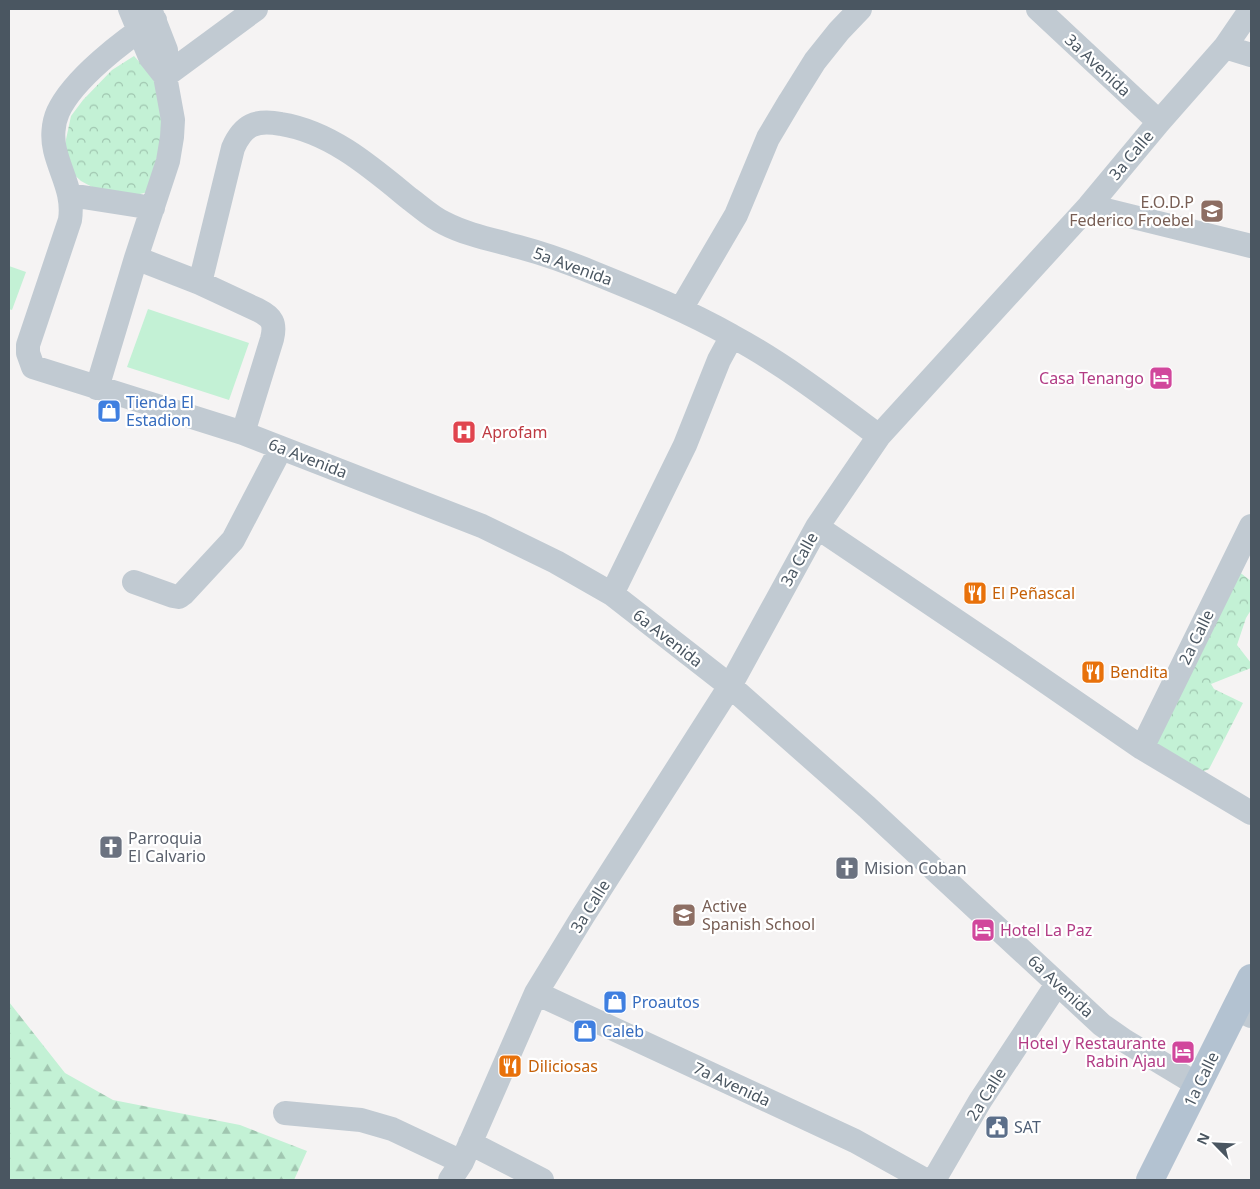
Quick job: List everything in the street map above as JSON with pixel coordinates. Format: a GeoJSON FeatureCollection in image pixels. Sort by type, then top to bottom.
{"type":"FeatureCollection","features":[{"type":"Feature","properties":{"kind":"main road","name":"1a Calle"},"geometry":{"type":"LineString","coordinates":[[1150,1180],[1198,1085],[1243,1012],[1251,978]]}},
{"type":"Feature","properties":{"kind":"street"},"geometry":{"type":"LineString","coordinates":[[130,9],[148,20]]}},
{"type":"Feature","properties":{"kind":"street"},"geometry":{"type":"LineString","coordinates":[[165,76],[256,9]]}},
{"type":"Feature","properties":{"kind":"street"},"geometry":{"type":"LineString","coordinates":[[681,309],[736,215],[768,138],[790,101],[816,61],[839,31],[860,9]]}},
{"type":"Feature","properties":{"kind":"street","name":"3a Avenida"},"geometry":{"type":"LineString","coordinates":[[1038,9],[1159,122]]}},
{"type":"Feature","properties":{"kind":"street","name":"3a Calle"},"geometry":{"type":"LineString","coordinates":[[461,1162],[536,993],[582,916],[730,686],[817,527],[879,436],[1089,206],[1225,47],[1251,9]]}},
{"type":"Feature","properties":{"kind":"street"},"geometry":{"type":"LineString","coordinates":[[97,388],[136,258],[154,208],[168,161],[172,137],[173,120],[165,76],[150,57],[148,20]]}},
{"type":"Feature","properties":{"kind":"street"},"geometry":{"type":"LineString","coordinates":[[148,20],[96,66],[63,103],[54,125],[54,149],[70,195],[154,208]]}},
{"type":"Feature","properties":{"kind":"street"},"geometry":{"type":"LineString","coordinates":[[1225,47],[1251,55]]}},
{"type":"Feature","properties":{"kind":"street","name":"5a Avenida"},"geometry":{"type":"LineString","coordinates":[[200,283],[233,148],[242,133],[250,126],[259,122],[293,126],[314,132],[355,156],[426,212],[443,223],[459,230],[553,257],[681,309],[761,353],[808,384],[879,436]]}},
{"type":"Feature","properties":{"kind":"street","name":"6a Avenida"},"geometry":{"type":"LineString","coordinates":[[70,195],[72,209],[70,220],[28,345],[28,353],[33,366],[97,388],[243,433],[482,526],[556,562],[612,594],[730,686],[867,807],[1102,1024],[1198,1085]]}},
{"type":"Feature","properties":{"kind":"street"},"geometry":{"type":"LineString","coordinates":[[1089,206],[1251,246]]}},
{"type":"Feature","properties":{"kind":"street"},"geometry":{"type":"LineString","coordinates":[[136,258],[200,283],[267,314],[272,322],[274,330],[272,339],[243,433]]}},
{"type":"Feature","properties":{"kind":"street"},"geometry":{"type":"LineString","coordinates":[[612,594],[685,445],[719,360],[732,336]]}},
{"type":"Feature","properties":{"kind":"street"},"geometry":{"type":"LineString","coordinates":[[134,582],[173,596],[179,597],[183,594],[233,540],[281,448]]}},
{"type":"Feature","properties":{"kind":"street","name":"2a Calle"},"geometry":{"type":"LineString","coordinates":[[1142,748],[1251,526]]}},
{"type":"Feature","properties":{"kind":"street"},"geometry":{"type":"LineString","coordinates":[[817,527],[1142,748],[1251,813]]}},
{"type":"Feature","properties":{"kind":"street","name":"2a Calle"},"geometry":{"type":"LineString","coordinates":[[934,1180],[980,1101],[1057,984]]}},
{"type":"Feature","properties":{"kind":"street","name":"7a Avenida"},"geometry":{"type":"LineString","coordinates":[[536,993],[854,1141],[925,1180]]}},
{"type":"Feature","properties":{"kind":"street"},"geometry":{"type":"LineString","coordinates":[[285,1113],[361,1120],[392,1129],[461,1162],[542,1180]]}},
{"type":"Feature","properties":{"kind":"green space"},"geometry":{"type":"Polygon","coordinates":[[[134,56],[150,74],[157,88],[161,102],[162,117],[159,147],[148,192],[128,197],[105,194],[81,181],[68,169],[65,144],[71,116],[83,100],[112,70],[134,56]]]}},
{"type":"Feature","properties":{"kind":"green space"},"geometry":{"type":"Polygon","coordinates":[[[9,266],[26,272],[12,310],[9,309],[9,266]]]}},
{"type":"Feature","properties":{"kind":"green space"},"geometry":{"type":"Polygon","coordinates":[[[148,309],[249,343],[229,400],[127,367],[148,309]]]}},
{"type":"Feature","properties":{"kind":"green space"},"geometry":{"type":"Polygon","coordinates":[[[1238,571],[1251,581],[1251,610],[1246,618],[1237,645],[1251,663],[1251,668],[1211,684],[1214,689],[1243,703],[1209,769],[1202,772],[1152,744],[1238,571]]]}},
{"type":"Feature","properties":{"kind":"green space"},"geometry":{"type":"Polygon","coordinates":[[[9,1002],[65,1073],[113,1100],[240,1125],[307,1151],[294,1180],[9,1180],[9,1002]]]}},
{"type":"Feature","properties":{"kind":"place","name":"E.O.D.P Federico Froebel"},"geometry":{"type":"Point","coordinates":[1212,211]}},
{"type":"Feature","properties":{"kind":"place","name":"Casa Tenango"},"geometry":{"type":"Point","coordinates":[1161,378]}},
{"type":"Feature","properties":{"kind":"place","name":"Tienda El Estadion"},"geometry":{"type":"Point","coordinates":[109,411]}},
{"type":"Feature","properties":{"kind":"place","name":"Aprofam"},"geometry":{"type":"Point","coordinates":[464,432]}},
{"type":"Feature","properties":{"kind":"place","name":"El Peñascal"},"geometry":{"type":"Point","coordinates":[975,593]}},
{"type":"Feature","properties":{"kind":"place","name":"Bendita"},"geometry":{"type":"Point","coordinates":[1093,672]}},
{"type":"Feature","properties":{"kind":"place","name":"Parroquia El Calvario"},"geometry":{"type":"Point","coordinates":[111,847]}},
{"type":"Feature","properties":{"kind":"place","name":"Mision Coban"},"geometry":{"type":"Point","coordinates":[847,868]}},
{"type":"Feature","properties":{"kind":"place","name":"Active Spanish School"},"geometry":{"type":"Point","coordinates":[684,915]}},
{"type":"Feature","properties":{"kind":"place","name":"Hotel La Paz"},"geometry":{"type":"Point","coordinates":[983,930]}},
{"type":"Feature","properties":{"kind":"place","name":"Proautos"},"geometry":{"type":"Point","coordinates":[615,1002]}},
{"type":"Feature","properties":{"kind":"place","name":"Caleb"},"geometry":{"type":"Point","coordinates":[585,1031]}},
{"type":"Feature","properties":{"kind":"place","name":"Hotel y Restaurante Rabin Ajau"},"geometry":{"type":"Point","coordinates":[1183,1052]}},
{"type":"Feature","properties":{"kind":"place","name":"Diliciosas"},"geometry":{"type":"Point","coordinates":[510,1066]}},
{"type":"Feature","properties":{"kind":"place","name":"SAT"},"geometry":{"type":"Point","coordinates":[997,1127]}}]}
